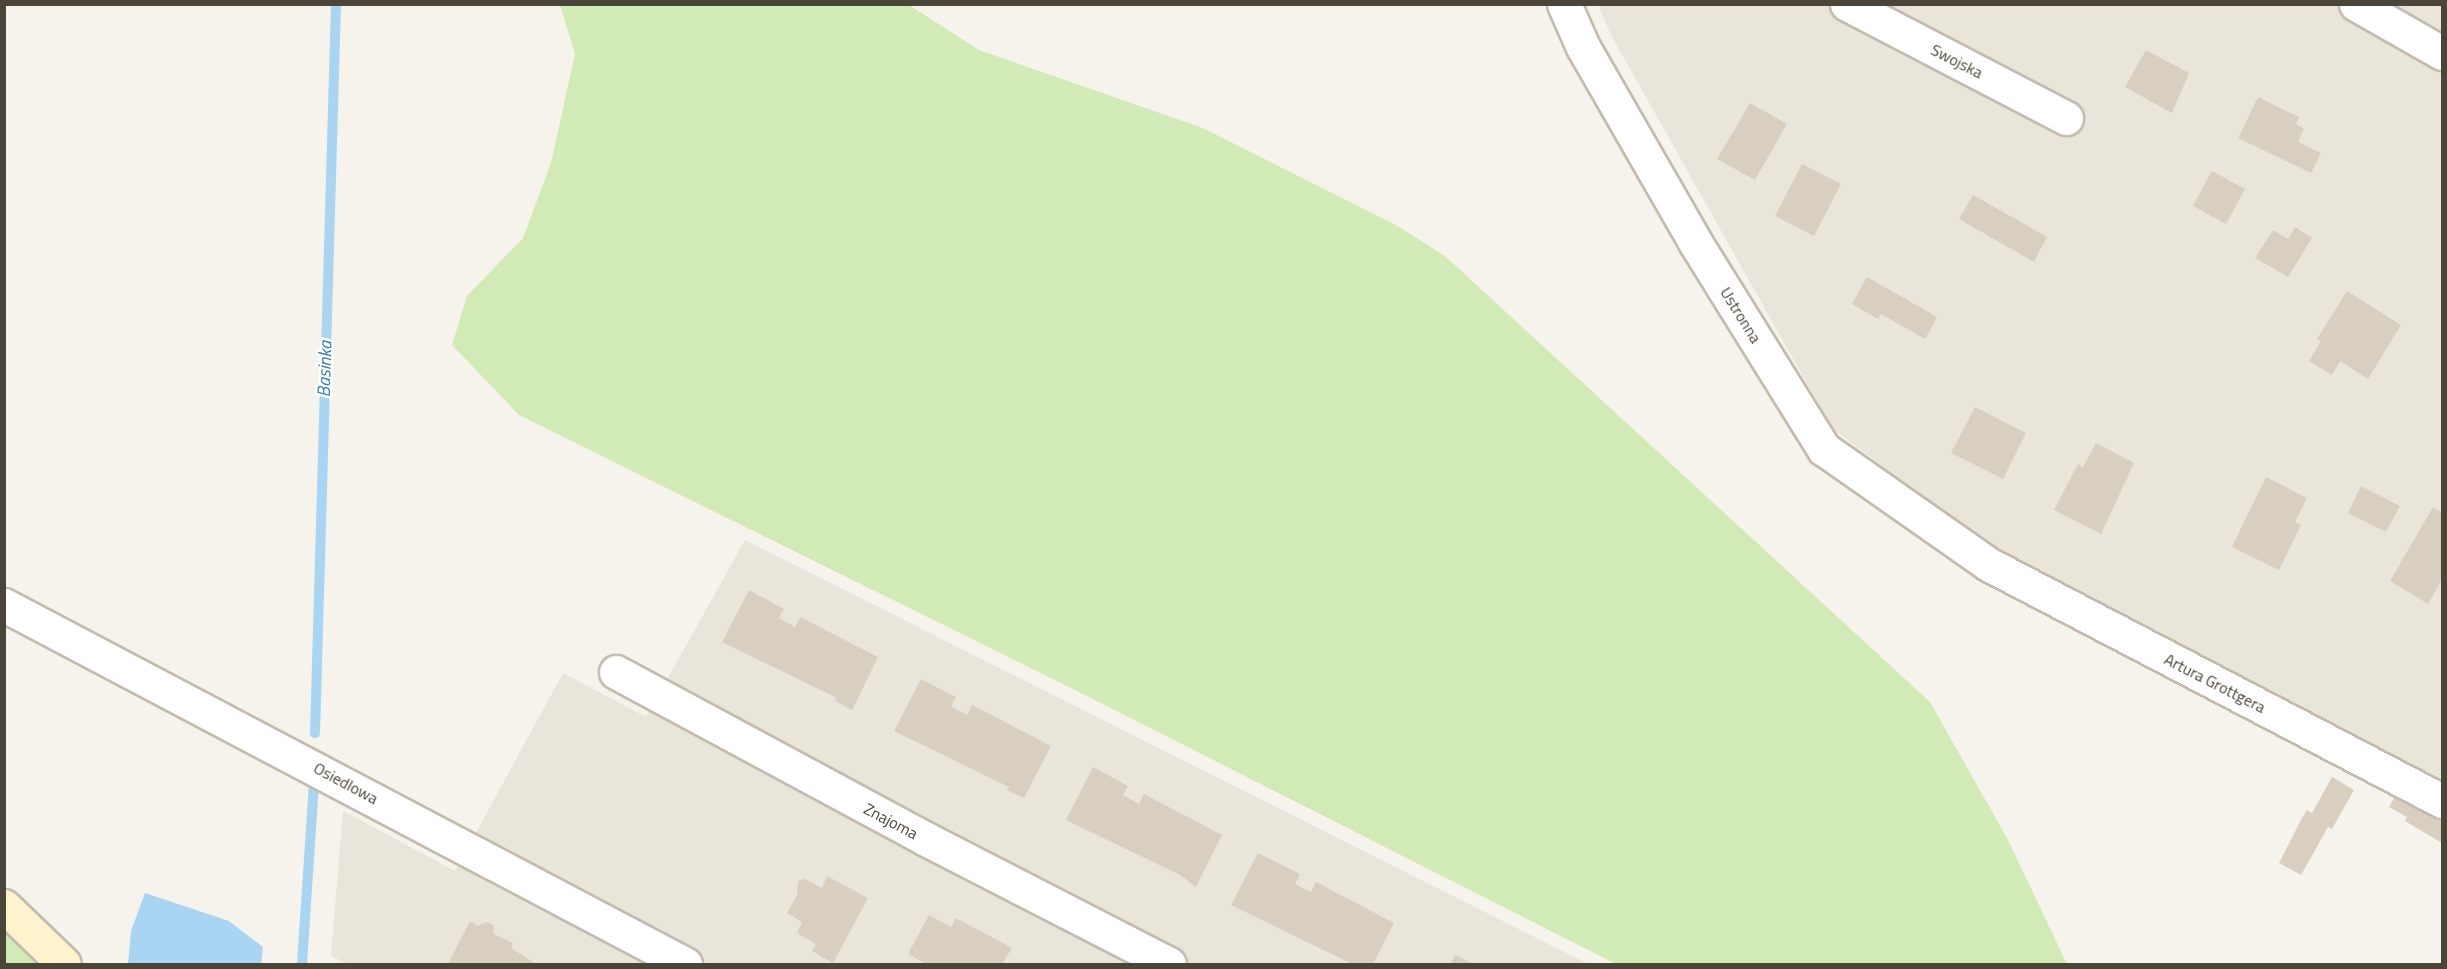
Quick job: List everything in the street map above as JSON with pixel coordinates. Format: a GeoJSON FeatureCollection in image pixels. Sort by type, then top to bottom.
{"type":"FeatureCollection","features":[{"type":"Feature","properties":{"kind":"main road"},"geometry":{"type":"LineString","coordinates":[[4,906],[64,964]]}},
{"type":"Feature","properties":{"kind":"street","name":"Ustronna"},"geometry":{"type":"LineString","coordinates":[[1564,4],[1582,47],[1695,242],[1824,449],[1988,564]]}},
{"type":"Feature","properties":{"kind":"street","name":"Swojska"},"geometry":{"type":"LineString","coordinates":[[1847,4],[2066,118]]}},
{"type":"Feature","properties":{"kind":"street"},"geometry":{"type":"LineString","coordinates":[[2356,4],[2442,53]]}},
{"type":"Feature","properties":{"kind":"street","name":"Artura Grottgera"},"geometry":{"type":"LineString","coordinates":[[1988,564],[2442,801]]}},
{"type":"Feature","properties":{"kind":"street","name":"Osiedlowa"},"geometry":{"type":"LineString","coordinates":[[4,605],[685,964]]}},
{"type":"Feature","properties":{"kind":"street","name":"Znajoma"},"geometry":{"type":"LineString","coordinates":[[616,672],[926,839],[1169,964]]}},
{"type":"Feature","properties":{"kind":"shaded area"},"geometry":{"type":"Polygon","coordinates":[[[1598,5],[2442,5],[2442,789],[2006,560],[1832,428],[1611,35],[1598,5]]]}},
{"type":"Feature","properties":{"kind":"shaded area"},"geometry":{"type":"Polygon","coordinates":[[[745,540],[1588,964],[348,964],[331,956],[343,811],[455,871],[563,673],[646,717],[745,540]]]}},
{"type":"Feature","properties":{"kind":"green space"},"geometry":{"type":"Polygon","coordinates":[[[560,5],[909,5],[979,50],[1203,128],[1396,225],[1445,256],[1930,702],[2007,838],[2067,964],[1616,964],[1079,692],[519,415],[452,345],[467,296],[523,238],[551,163],[575,54],[560,5]]]}},
{"type":"Feature","properties":{"kind":"green space"},"geometry":{"type":"Polygon","coordinates":[[[5,925],[50,964],[5,964],[5,925]]]}},
{"type":"Feature","properties":{"kind":"water"},"geometry":{"type":"Polygon","coordinates":[[[145,893],[229,921],[263,947],[261,964],[128,964],[131,931],[145,893]]]}},
{"type":"Feature","properties":{"kind":"building"},"geometry":{"type":"Polygon","coordinates":[[[2146,50],[2189,73],[2172,113],[2125,87],[2146,50]]]}},
{"type":"Feature","properties":{"kind":"building"},"geometry":{"type":"Polygon","coordinates":[[[2258,97],[2299,117],[2296,124],[2304,129],[2298,142],[2321,153],[2311,173],[2238,138],[2258,97]]]}},
{"type":"Feature","properties":{"kind":"building"},"geometry":{"type":"Polygon","coordinates":[[[1750,103],[1787,124],[1755,180],[1717,159],[1750,103]]]}},
{"type":"Feature","properties":{"kind":"building"},"geometry":{"type":"Polygon","coordinates":[[[1802,164],[1841,184],[1814,236],[1775,216],[1802,164]]]}},
{"type":"Feature","properties":{"kind":"building"},"geometry":{"type":"Polygon","coordinates":[[[2212,171],[2245,189],[2226,224],[2193,206],[2212,171]]]}},
{"type":"Feature","properties":{"kind":"building"},"geometry":{"type":"Polygon","coordinates":[[[1973,195],[2047,237],[2034,262],[1959,219],[1973,195]]]}},
{"type":"Feature","properties":{"kind":"building"},"geometry":{"type":"Polygon","coordinates":[[[2295,227],[2312,238],[2288,277],[2255,258],[2273,230],[2288,239],[2295,227]]]}},
{"type":"Feature","properties":{"kind":"building"},"geometry":{"type":"Polygon","coordinates":[[[1867,277],[1937,317],[1925,339],[1881,314],[1878,319],[1852,304],[1867,277]]]}},
{"type":"Feature","properties":{"kind":"building"},"geometry":{"type":"Polygon","coordinates":[[[2347,291],[2401,325],[2368,379],[2340,361],[2332,375],[2309,361],[2321,341],[2317,339],[2347,291]]]}},
{"type":"Feature","properties":{"kind":"building"},"geometry":{"type":"Polygon","coordinates":[[[1975,407],[2026,433],[2003,479],[1951,453],[1975,407]]]}},
{"type":"Feature","properties":{"kind":"building"},"geometry":{"type":"Polygon","coordinates":[[[2096,443],[2134,463],[2101,534],[2054,510],[2078,464],[2083,467],[2096,443]]]}},
{"type":"Feature","properties":{"kind":"building"},"geometry":{"type":"Polygon","coordinates":[[[2266,477],[2307,498],[2295,522],[2301,525],[2279,570],[2232,547],[2266,477]]]}},
{"type":"Feature","properties":{"kind":"building"},"geometry":{"type":"Polygon","coordinates":[[[2361,486],[2400,506],[2386,532],[2348,513],[2361,486]]]}},
{"type":"Feature","properties":{"kind":"building"},"geometry":{"type":"Polygon","coordinates":[[[2433,507],[2442,512],[2442,579],[2428,604],[2390,581],[2433,507]]]}},
{"type":"Feature","properties":{"kind":"building"},"geometry":{"type":"Polygon","coordinates":[[[749,590],[784,609],[779,618],[795,627],[800,617],[878,657],[852,710],[835,701],[837,698],[722,642],[749,590]]]}},
{"type":"Feature","properties":{"kind":"building"},"geometry":{"type":"Polygon","coordinates":[[[921,679],[956,697],[951,706],[967,715],[972,705],[1051,746],[1024,798],[1007,790],[1009,787],[894,731],[921,679]]]}},
{"type":"Feature","properties":{"kind":"building"},"geometry":{"type":"Polygon","coordinates":[[[1093,767],[1128,786],[1123,795],[1139,804],[1144,794],[1222,835],[1196,887],[1180,875],[1066,820],[1093,767]]]}},
{"type":"Feature","properties":{"kind":"building"},"geometry":{"type":"Polygon","coordinates":[[[2332,777],[2354,790],[2332,829],[2328,827],[2301,875],[2279,863],[2302,818],[2307,810],[2312,813],[2332,777]]]}},
{"type":"Feature","properties":{"kind":"building"},"geometry":{"type":"Polygon","coordinates":[[[2401,786],[2442,811],[2442,843],[2405,821],[2407,817],[2389,807],[2401,786]]]}},
{"type":"Feature","properties":{"kind":"building"},"geometry":{"type":"Polygon","coordinates":[[[1258,853],[1300,874],[1295,884],[1311,892],[1316,882],[1394,923],[1373,964],[1352,964],[1231,905],[1258,853]]]}},
{"type":"Feature","properties":{"kind":"building"},"geometry":{"type":"Polygon","coordinates":[[[827,876],[868,898],[833,963],[812,951],[816,944],[797,933],[802,922],[787,913],[797,895],[798,881],[805,879],[822,888],[827,876]]]}},
{"type":"Feature","properties":{"kind":"building"},"geometry":{"type":"Polygon","coordinates":[[[929,915],[951,927],[956,918],[1012,948],[1002,964],[926,964],[908,954],[929,915]]]}},
{"type":"Feature","properties":{"kind":"building"},"geometry":{"type":"Polygon","coordinates":[[[470,921],[478,926],[486,922],[493,925],[494,934],[513,943],[511,948],[536,964],[448,964],[470,921]]]}},
{"type":"Feature","properties":{"kind":"building"},"geometry":{"type":"Polygon","coordinates":[[[1455,955],[1474,964],[1450,964],[1455,955]]]}},
{"type":"Feature","properties":{"kind":"waterway","name":"Basinka"},"geometry":{"type":"LineString","coordinates":[[315,733],[336,4]]}},
{"type":"Feature","properties":{"kind":"waterway"},"geometry":{"type":"LineString","coordinates":[[302,964],[314,785]]}}]}
